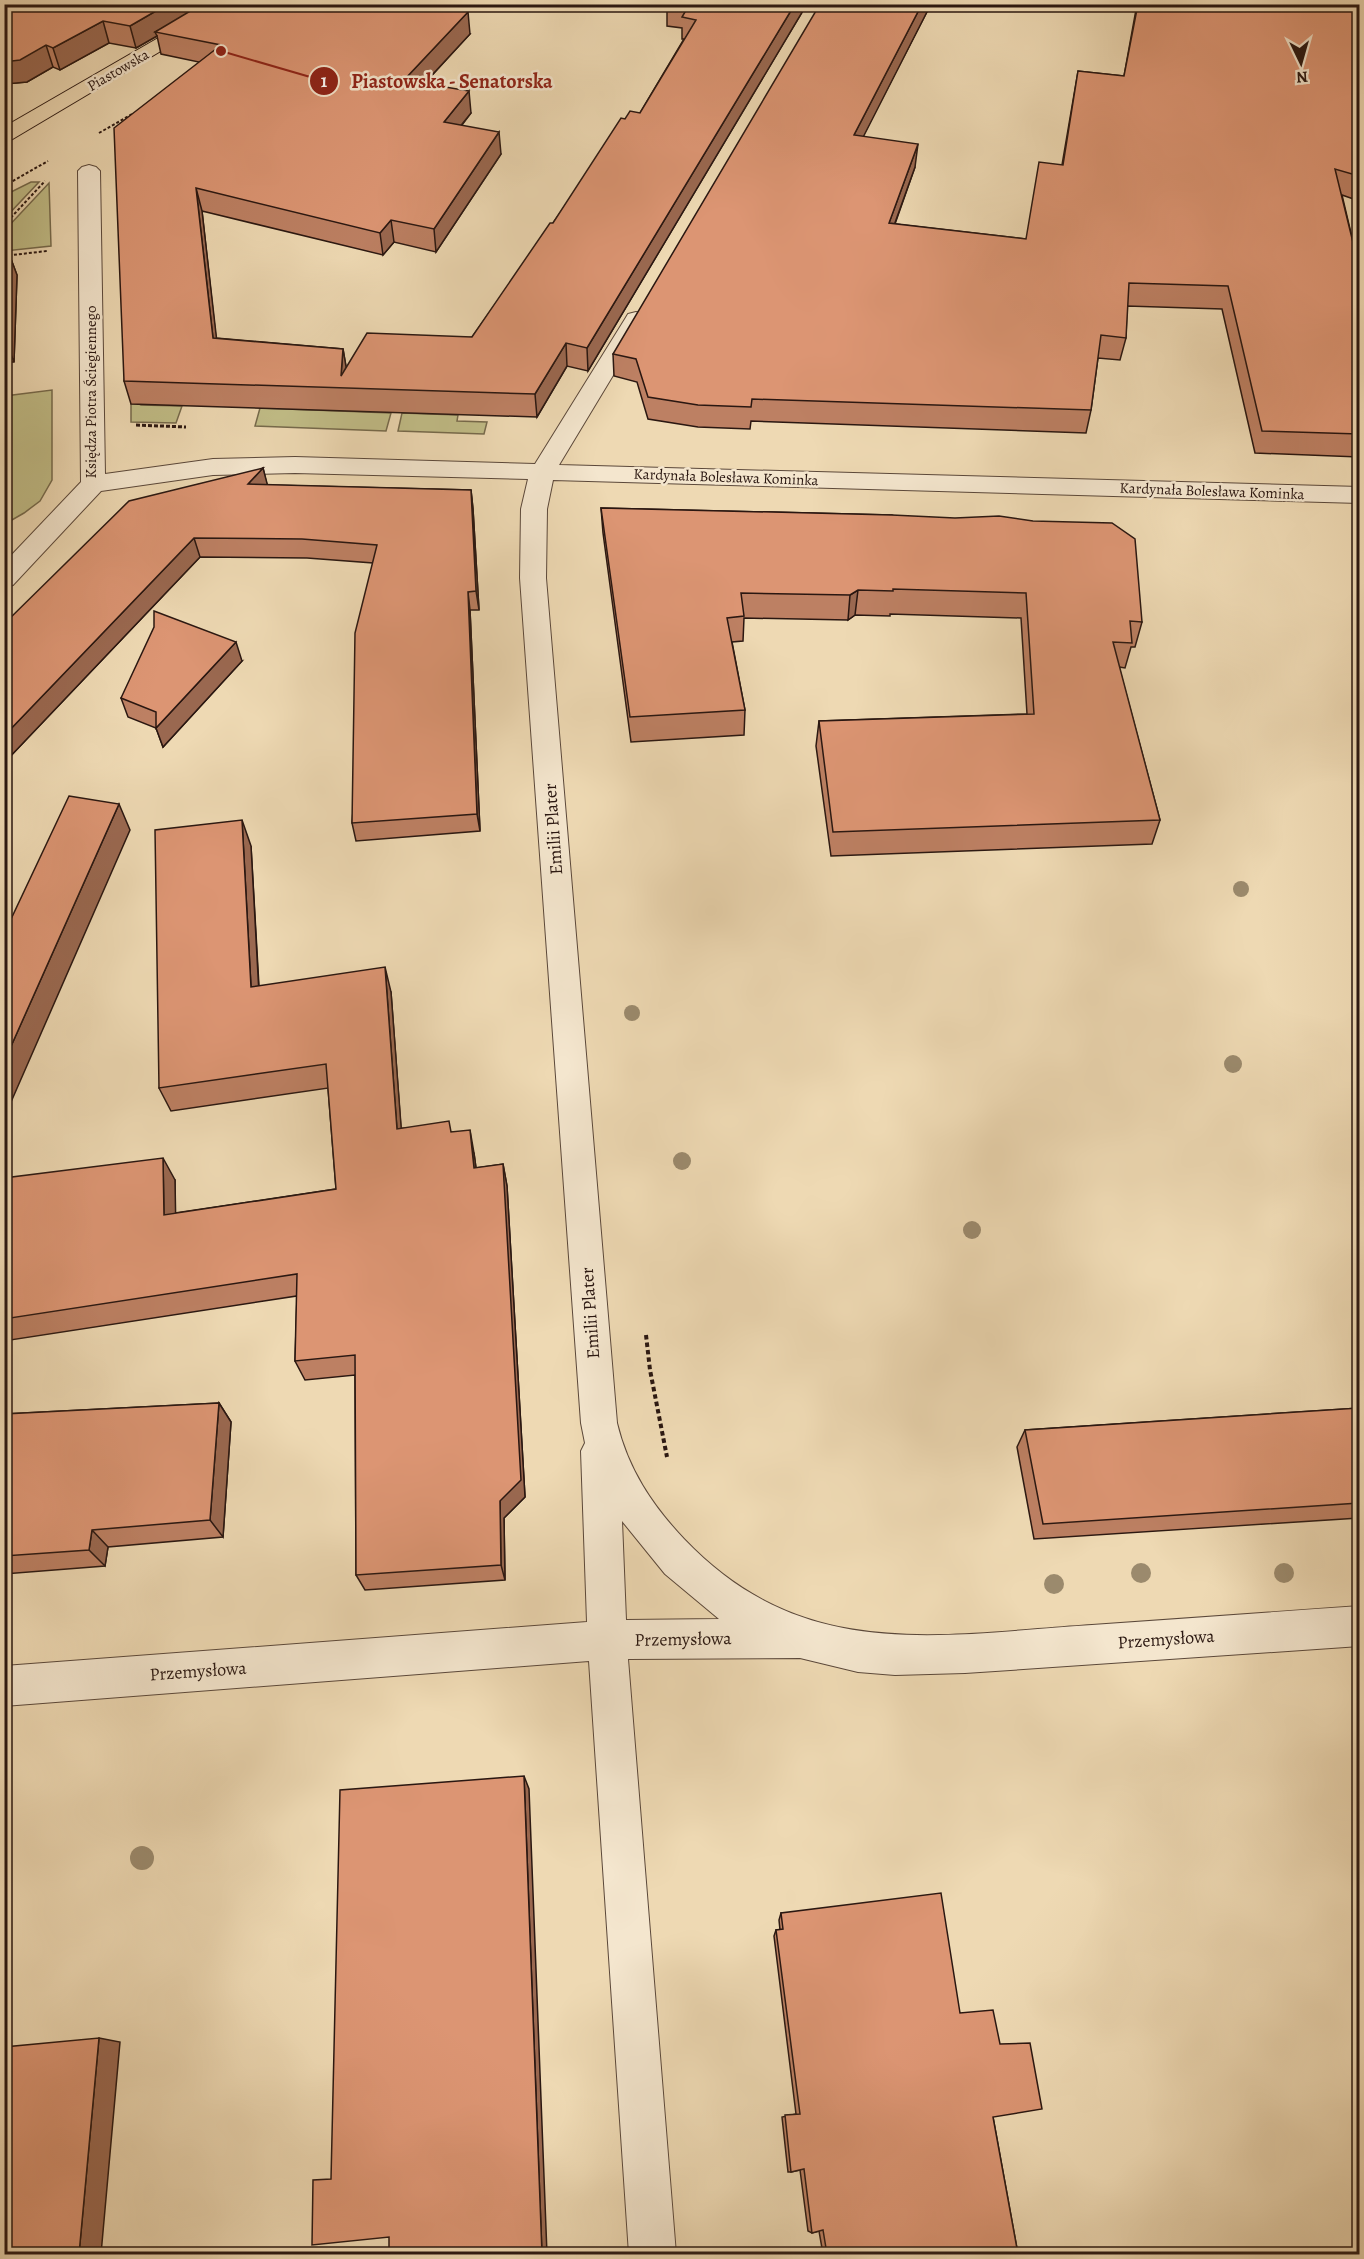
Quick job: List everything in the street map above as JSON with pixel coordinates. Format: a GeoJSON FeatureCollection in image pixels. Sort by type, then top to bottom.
{"type":"FeatureCollection","features":[{"type":"Feature","properties":{"kind":"main road","name":"Piastowska"},"geometry":{"type":"LineString","coordinates":[[4,136],[231,4]]}},
{"type":"Feature","properties":{"kind":"street","name":"Księdza Piotra Ściegiennego"},"geometry":{"type":"LineString","coordinates":[[4,579],[93,484],[89,171]]}},
{"type":"Feature","properties":{"kind":"street","name":"Emilii Plater"},"geometry":{"type":"LineString","coordinates":[[652,291],[542,473],[534,509],[533,578],[599,1423],[610,1462],[624,1489],[648,1526],[690,1574],[734,1606],[800,1638]]}},
{"type":"Feature","properties":{"kind":"street","name":"Kardynała Bolesława Kominka"},"geometry":{"type":"LineString","coordinates":[[93,484],[186,470],[254,466],[1359,495]]}},
{"type":"Feature","properties":{"kind":"street"},"geometry":{"type":"LineString","coordinates":[[599,1423],[607,1640],[653,2254]]}},
{"type":"Feature","properties":{"kind":"street","name":"Przemysłowa"},"geometry":{"type":"LineString","coordinates":[[4,1686],[607,1640],[800,1638],[858,1652],[895,1655],[1359,1626]]}},
{"type":"Feature","properties":{"kind":"path"},"geometry":{"type":"LineString","coordinates":[[1071,4],[1142,12]]}},
{"type":"Feature","properties":{"kind":"path"},"geometry":{"type":"LineString","coordinates":[[107,129],[108,139]]}},
{"type":"Feature","properties":{"kind":"path"},"geometry":{"type":"LineString","coordinates":[[4,225],[49,177]]}},
{"type":"Feature","properties":{"kind":"path"},"geometry":{"type":"LineString","coordinates":[[4,256],[57,250]]}},
{"type":"Feature","properties":{"kind":"path"},"geometry":{"type":"LineString","coordinates":[[127,425],[186,427]]}},
{"type":"Feature","properties":{"kind":"path"},"geometry":{"type":"LineString","coordinates":[[644,1324],[667,1461]]}},
{"type":"Feature","properties":{"kind":"shaded area"},"geometry":{"type":"Polygon","coordinates":[[[31,182],[39,182],[5,218],[5,195],[31,182]]]}},
{"type":"Feature","properties":{"kind":"shaded area"},"geometry":{"type":"Polygon","coordinates":[[[49,183],[51,246],[5,251],[4,231],[49,183]]]}},
{"type":"Feature","properties":{"kind":"shaded area"},"geometry":{"type":"Polygon","coordinates":[[[52,390],[52,480],[40,501],[5,524],[5,396],[52,390]]]}},
{"type":"Feature","properties":{"kind":"shaded area"},"geometry":{"type":"Polygon","coordinates":[[[131,399],[141,405],[182,406],[176,423],[131,422],[131,399]]]}},
{"type":"Feature","properties":{"kind":"shaded area"},"geometry":{"type":"Polygon","coordinates":[[[260,408],[391,413],[386,431],[255,426],[260,408]]]}},
{"type":"Feature","properties":{"kind":"shaded area"},"geometry":{"type":"Polygon","coordinates":[[[402,413],[458,415],[457,421],[487,422],[484,434],[398,431],[402,413]]]}},
{"type":"Feature","properties":{"kind":"building"},"geometry":{"type":"Polygon","coordinates":[[[4,4],[168,4],[130,26],[103,21],[53,48],[46,45],[20,60],[4,62],[4,4]]]}},
{"type":"Feature","properties":{"kind":"building"},"geometry":{"type":"Polygon","coordinates":[[[202,4],[463,4],[468,12],[404,80],[469,91],[444,122],[499,132],[434,229],[391,220],[380,233],[196,188],[213,338],[343,349],[341,376],[367,333],[472,337],[550,223],[553,223],[621,118],[625,119],[630,111],[640,113],[696,20],[682,17],[688,7],[670,4],[795,4],[587,348],[566,343],[535,394],[124,381],[114,128],[221,45],[155,32],[202,4]]]}},
{"type":"Feature","properties":{"kind":"building"},"geometry":{"type":"Polygon","coordinates":[[[820,4],[922,4],[854,135],[918,144],[889,223],[1026,239],[1039,162],[1063,165],[1078,71],[1124,76],[1138,4],[1341,4],[1359,7],[1359,176],[1335,169],[1359,267],[1359,434],[1262,431],[1228,286],[1129,283],[1126,338],[1101,335],[1091,410],[752,399],[751,407],[698,405],[648,397],[636,359],[613,354],[820,4]]]}},
{"type":"Feature","properties":{"kind":"building"},"geometry":{"type":"Polygon","coordinates":[[[4,244],[5,248],[7,247],[4,316],[4,244]]]}},
{"type":"Feature","properties":{"kind":"building"},"geometry":{"type":"Polygon","coordinates":[[[263,468],[248,484],[471,490],[476,591],[468,592],[477,814],[352,823],[355,633],[377,545],[302,539],[194,538],[4,736],[4,624],[129,501],[263,468]]]}},
{"type":"Feature","properties":{"kind":"building"},"geometry":{"type":"Polygon","coordinates":[[[601,508],[955,518],[999,516],[1033,521],[1112,523],[1135,539],[1142,622],[1130,621],[1132,643],[1113,642],[1160,820],[833,832],[819,721],[1034,714],[1026,593],[893,589],[893,591],[858,590],[850,595],[741,593],[744,616],[727,618],[745,710],[630,717],[601,508]]]}},
{"type":"Feature","properties":{"kind":"building"},"geometry":{"type":"Polygon","coordinates":[[[154,611],[236,642],[156,728],[156,712],[121,698],[154,627],[154,611]]]}},
{"type":"Feature","properties":{"kind":"building"},"geometry":{"type":"Polygon","coordinates":[[[69,796],[119,804],[4,1062],[4,934],[69,796]]]}},
{"type":"Feature","properties":{"kind":"building"},"geometry":{"type":"Polygon","coordinates":[[[242,820],[251,987],[385,967],[397,1129],[449,1121],[451,1132],[470,1130],[474,1168],[503,1164],[521,1480],[500,1501],[501,1565],[356,1575],[355,1355],[295,1361],[297,1274],[4,1319],[4,1178],[163,1158],[164,1215],[336,1189],[326,1064],[159,1088],[155,830],[242,820]]]}},
{"type":"Feature","properties":{"kind":"building"},"geometry":{"type":"Polygon","coordinates":[[[219,1403],[210,1520],[92,1530],[89,1550],[4,1556],[4,1414],[219,1403]]]}},
{"type":"Feature","properties":{"kind":"building"},"geometry":{"type":"Polygon","coordinates":[[[1359,1408],[1359,1503],[1043,1524],[1025,1430],[1359,1408]]]}},
{"type":"Feature","properties":{"kind":"building"},"geometry":{"type":"Polygon","coordinates":[[[524,1776],[542,2254],[389,2254],[389,2237],[312,2245],[313,2180],[331,2179],[340,1790],[524,1776]]]}},
{"type":"Feature","properties":{"kind":"building"},"geometry":{"type":"Polygon","coordinates":[[[941,1893],[960,2013],[993,2010],[1000,2044],[1030,2043],[1042,2109],[993,2117],[1018,2254],[827,2254],[823,2230],[812,2233],[804,2169],[791,2172],[785,2115],[800,2114],[776,1930],[783,1929],[781,1913],[941,1893]]]}},
{"type":"Feature","properties":{"kind":"building"},"geometry":{"type":"Polygon","coordinates":[[[99,2038],[79,2254],[4,2254],[4,2047],[99,2038]]]}},
{"type":"Feature","properties":{"kind":"place","name":"Piastowska - Senatorska"},"geometry":{"type":"Point","coordinates":[221,51]}}]}
